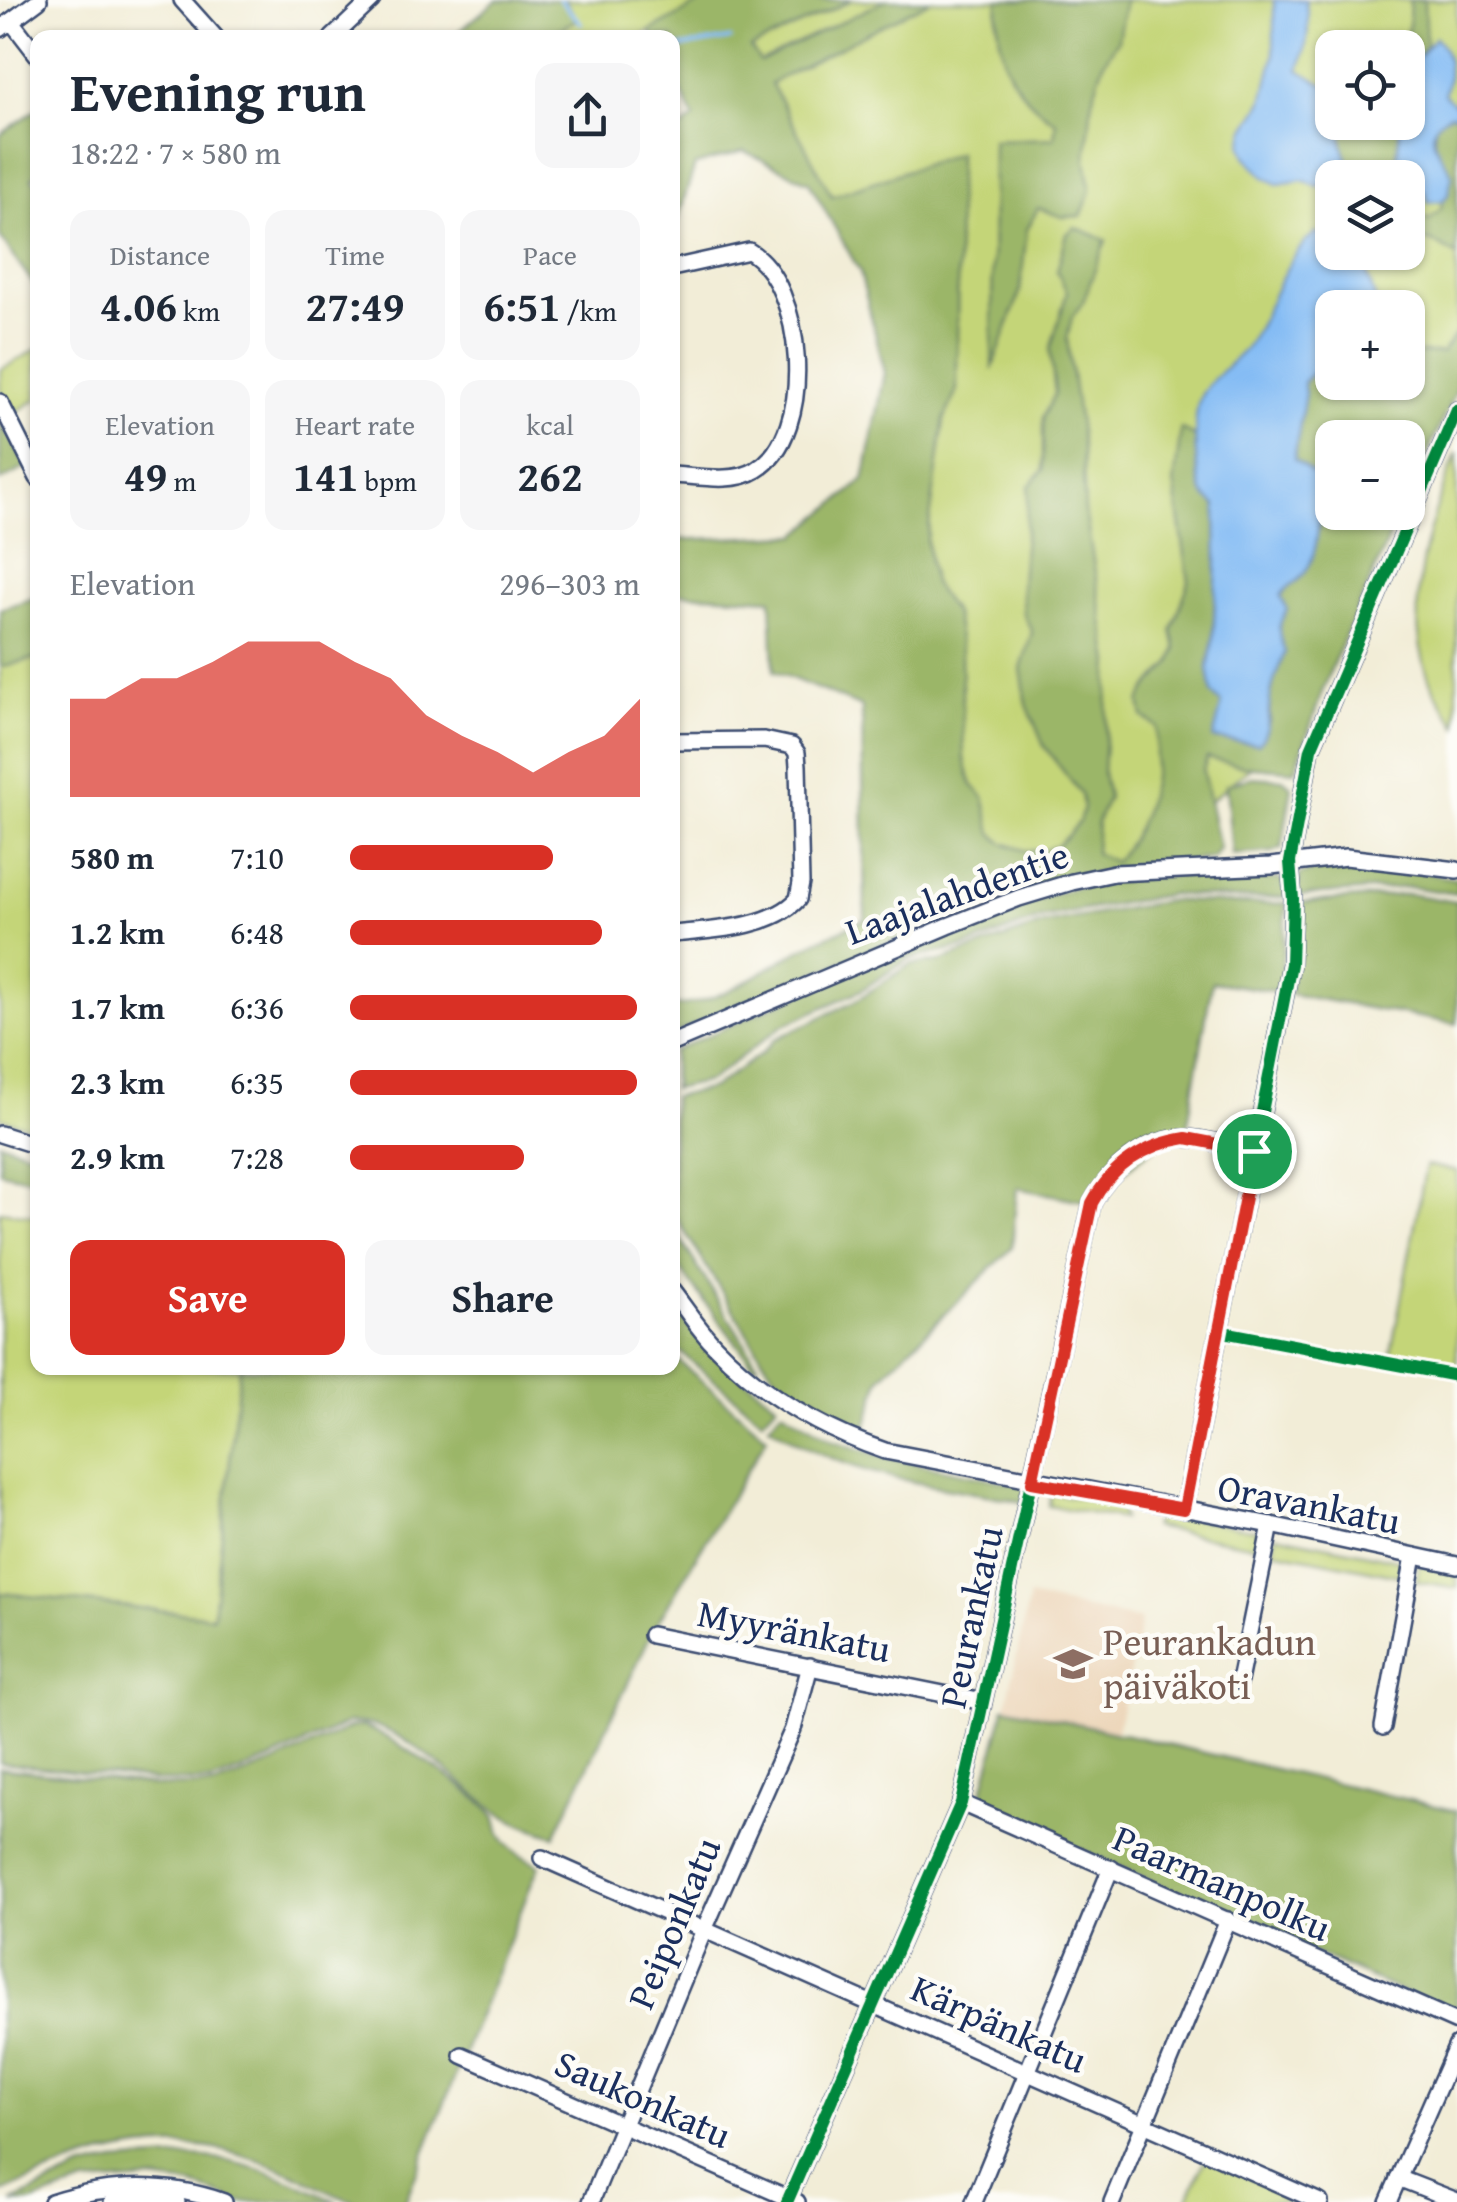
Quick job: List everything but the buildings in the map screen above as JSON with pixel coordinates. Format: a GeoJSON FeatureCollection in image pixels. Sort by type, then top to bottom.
{"type":"FeatureCollection","features":[{"type":"Feature","properties":{"kind":"street"},"geometry":{"type":"LineString","coordinates":[[30,48],[6,25],[38,0]]}},
{"type":"Feature","properties":{"kind":"street"},"geometry":{"type":"LineString","coordinates":[[182,0],[209,30]]}},
{"type":"Feature","properties":{"kind":"street"},"geometry":{"type":"LineString","coordinates":[[340,30],[372,0]]}},
{"type":"Feature","properties":{"kind":"street"},"geometry":{"type":"LineString","coordinates":[[680,266],[749,251],[766,265],[790,318],[798,358],[798,390],[792,418],[765,464],[751,474],[733,477],[680,475]]}},
{"type":"Feature","properties":{"kind":"street"},"geometry":{"type":"LineString","coordinates":[[0,402],[30,462]]}},
{"type":"Feature","properties":{"kind":"street"},"geometry":{"type":"LineString","coordinates":[[1184,1509],[1291,964],[1290,862],[1311,748],[1457,410]]}},
{"type":"Feature","properties":{"kind":"street"},"geometry":{"type":"LineString","coordinates":[[680,741],[764,740],[792,746],[798,766],[801,882],[798,899],[781,912],[764,919],[680,933]]}},
{"type":"Feature","properties":{"kind":"street","name":"Laajalahdentie"},"geometry":{"type":"LineString","coordinates":[[680,1040],[1019,898],[1114,874],[1271,866],[1346,857],[1457,870]]}},
{"type":"Feature","properties":{"kind":"street"},"geometry":{"type":"LineString","coordinates":[[0,1134],[30,1143]]}},
{"type":"Feature","properties":{"kind":"street","name":"Peurankatu"},"geometry":{"type":"LineString","coordinates":[[791,2201],[961,1803],[1092,1203],[1100,1188],[1126,1162],[1169,1140],[1186,1138],[1254,1151]]}},
{"type":"Feature","properties":{"kind":"street","name":"Oravankatu"},"geometry":{"type":"LineString","coordinates":[[680,1301],[718,1349],[765,1389],[837,1434],[885,1451],[1457,1565]]}},
{"type":"Feature","properties":{"kind":"street"},"geometry":{"type":"LineString","coordinates":[[1239,1681],[1271,1525]]}},
{"type":"Feature","properties":{"kind":"street"},"geometry":{"type":"LineString","coordinates":[[1382,1727],[1414,1556]]}},
{"type":"Feature","properties":{"kind":"street","name":"Myyränkatu"},"geometry":{"type":"LineString","coordinates":[[650,1635],[983,1702]]}},
{"type":"Feature","properties":{"kind":"street","name":"Peiponkatu"},"geometry":{"type":"LineString","coordinates":[[592,2202],[792,1729],[810,1666]]}},
{"type":"Feature","properties":{"kind":"street","name":"Paarmanpolku"},"geometry":{"type":"LineString","coordinates":[[961,1803],[1457,2022]]}},
{"type":"Feature","properties":{"kind":"street","name":"Kärpänkatu"},"geometry":{"type":"LineString","coordinates":[[542,1858],[1320,2202]]}},
{"type":"Feature","properties":{"kind":"street"},"geometry":{"type":"LineString","coordinates":[[974,2202],[1111,1868]]}},
{"type":"Feature","properties":{"kind":"street"},"geometry":{"type":"LineString","coordinates":[[1112,2202],[1228,1920]]}},
{"type":"Feature","properties":{"kind":"street"},"geometry":{"type":"LineString","coordinates":[[1388,2202],[1457,2044]]}},
{"type":"Feature","properties":{"kind":"street","name":"Saukonkatu"},"geometry":{"type":"LineString","coordinates":[[462,2055],[791,2201]]}},
{"type":"Feature","properties":{"kind":"street"},"geometry":{"type":"LineString","coordinates":[[1398,2178],[1457,2202]]}},
{"type":"Feature","properties":{"kind":"street"},"geometry":{"type":"LineString","coordinates":[[51,2202],[96,2190],[156,2187],[224,2202]]}},
{"type":"Feature","properties":{"kind":"street"},"geometry":{"type":"LineString","coordinates":[[112,2202],[176,2202]]}},
{"type":"Feature","properties":{"kind":"shaded area","name":"Peurankadun päiväkoti"},"geometry":{"type":"Polygon","coordinates":[[[1029,1597],[1141,1620],[1117,1731],[1006,1707],[1029,1597]]]}},
{"type":"Feature","properties":{"kind":"green space"},"geometry":{"type":"Polygon","coordinates":[[[497,0],[564,0],[577,19],[559,30],[461,30],[497,0]]]}},
{"type":"Feature","properties":{"kind":"green space"},"geometry":{"type":"Polygon","coordinates":[[[564,0],[706,0],[652,30],[560,30],[577,19],[564,0]]]}},
{"type":"Feature","properties":{"kind":"green space"},"geometry":{"type":"Polygon","coordinates":[[[706,0],[852,0],[751,48],[760,62],[886,0],[931,0],[771,83],[832,196],[958,153],[957,390],[944,420],[927,541],[933,583],[955,615],[961,650],[964,758],[972,785],[984,797],[992,833],[1003,843],[1024,850],[1043,851],[1056,846],[1079,822],[1083,807],[1081,794],[1044,746],[1027,705],[1021,669],[1032,632],[1023,613],[1021,583],[1029,486],[1043,470],[1043,417],[1055,393],[1050,350],[1067,292],[1057,271],[1067,234],[1075,227],[1106,240],[1083,302],[1072,317],[1067,339],[1082,445],[1085,511],[1110,662],[1103,773],[1108,797],[1097,822],[1095,853],[1114,862],[1135,832],[1148,799],[1157,727],[1143,717],[1140,702],[1171,663],[1176,649],[1172,630],[1189,582],[1174,483],[1181,429],[1198,438],[1202,483],[1216,505],[1217,562],[1208,668],[1222,703],[1214,739],[1258,744],[1270,720],[1269,702],[1285,652],[1278,637],[1281,596],[1311,560],[1318,530],[1392,530],[1327,678],[1295,771],[1207,758],[1203,771],[1219,848],[1213,858],[1110,870],[1017,891],[680,1032],[680,1005],[726,992],[807,946],[865,919],[862,707],[774,671],[771,599],[680,593],[680,540],[797,535],[864,480],[885,373],[860,272],[809,182],[744,151],[695,165],[680,212],[680,129],[694,118],[680,90],[680,30],[652,30],[706,0]]]}},
{"type":"Feature","properties":{"kind":"green space"},"geometry":{"type":"Polygon","coordinates":[[[852,0],[886,0],[759,62],[751,48],[852,0]]]}},
{"type":"Feature","properties":{"kind":"green space"},"geometry":{"type":"Polygon","coordinates":[[[931,0],[998,0],[997,22],[1011,77],[1092,0],[1457,0],[1457,348],[1425,371],[1425,290],[1315,290],[1315,400],[1385,400],[1357,420],[1315,420],[1315,530],[1327,530],[1270,751],[1140,859],[996,877],[938,745],[916,555],[957,153],[832,197],[771,83],[931,0]]]}},
{"type":"Feature","properties":{"kind":"green space"},"geometry":{"type":"Polygon","coordinates":[[[998,0],[1125,0],[1118,40],[1104,62],[1092,101],[1086,159],[1091,191],[1081,216],[1062,217],[1038,208],[1027,230],[1020,292],[992,370],[993,140],[1054,138],[1056,122],[1016,85],[1003,55],[998,0]]]}},
{"type":"Feature","properties":{"kind":"green space"},"geometry":{"type":"Polygon","coordinates":[[[1410,0],[1424,0],[1426,46],[1425,47],[1425,30],[1407,30],[1410,0]]]}},
{"type":"Feature","properties":{"kind":"green space"},"geometry":{"type":"Polygon","coordinates":[[[30,114],[30,279],[0,237],[0,135],[30,114]]]}},
{"type":"Feature","properties":{"kind":"green space"},"geometry":{"type":"Polygon","coordinates":[[[1450,114],[1457,115],[1457,256],[1425,240],[1425,218],[1429,220],[1441,209],[1448,195],[1449,167],[1436,147],[1436,123],[1450,114]]]}},
{"type":"Feature","properties":{"kind":"green space"},"geometry":{"type":"Polygon","coordinates":[[[1342,140],[1399,140],[1397,160],[1348,160],[1342,140]]]}},
{"type":"Feature","properties":{"kind":"green space"},"geometry":{"type":"Polygon","coordinates":[[[1457,332],[1457,388],[1425,459],[1425,420],[1315,420],[1315,492],[1306,469],[1294,459],[1305,393],[1303,381],[1312,373],[1315,400],[1425,400],[1425,353],[1442,353],[1457,332]]]}},
{"type":"Feature","properties":{"kind":"green space"},"geometry":{"type":"Polygon","coordinates":[[[30,353],[30,403],[13,414],[0,390],[0,370],[30,353]]]}},
{"type":"Feature","properties":{"kind":"green space"},"geometry":{"type":"Polygon","coordinates":[[[0,422],[27,467],[0,481],[0,422]]]}},
{"type":"Feature","properties":{"kind":"green space"},"geometry":{"type":"Polygon","coordinates":[[[1457,453],[1457,726],[1429,679],[1421,651],[1418,593],[1428,535],[1457,453]]]}},
{"type":"Feature","properties":{"kind":"green space"},"geometry":{"type":"Polygon","coordinates":[[[30,599],[30,660],[0,667],[0,609],[30,599]]]}},
{"type":"Feature","properties":{"kind":"green space"},"geometry":{"type":"Polygon","coordinates":[[[30,660],[30,1127],[0,1118],[0,667],[30,660]]]}},
{"type":"Feature","properties":{"kind":"green space"},"geometry":{"type":"Polygon","coordinates":[[[1251,777],[1283,779],[1292,787],[1282,848],[1232,855],[1226,785],[1251,777]]]}},
{"type":"Feature","properties":{"kind":"green space"},"geometry":{"type":"Polygon","coordinates":[[[1324,868],[1406,869],[1457,879],[1457,894],[1409,887],[1297,896],[1300,874],[1324,868]]]}},
{"type":"Feature","properties":{"kind":"green space"},"geometry":{"type":"Polygon","coordinates":[[[1149,877],[1281,879],[1289,897],[1238,899],[1172,894],[1042,918],[966,947],[909,959],[860,991],[782,1026],[709,1081],[680,1087],[680,1048],[820,985],[1021,904],[1073,888],[1149,877]]]}},
{"type":"Feature","properties":{"kind":"green space"},"geometry":{"type":"Polygon","coordinates":[[[1409,894],[1457,902],[1457,1024],[1290,994],[1298,903],[1409,894]]]}},
{"type":"Feature","properties":{"kind":"green space"},"geometry":{"type":"Polygon","coordinates":[[[1172,900],[1287,903],[1280,992],[1212,982],[1186,1134],[1168,1136],[1087,1202],[1017,1188],[1012,1248],[880,1378],[866,1428],[825,1411],[777,1376],[680,1224],[680,1095],[712,1088],[762,1053],[775,1039],[855,1001],[911,964],[938,962],[1043,924],[1172,900]]]}},
{"type":"Feature","properties":{"kind":"green space"},"geometry":{"type":"Polygon","coordinates":[[[0,1142],[30,1153],[30,1178],[0,1172],[0,1142]]]}},
{"type":"Feature","properties":{"kind":"green space"},"geometry":{"type":"Polygon","coordinates":[[[1426,1165],[1457,1171],[1457,1372],[1390,1358],[1426,1165]]]}},
{"type":"Feature","properties":{"kind":"green space"},"geometry":{"type":"Polygon","coordinates":[[[0,1211],[30,1215],[30,1375],[239,1375],[213,1616],[0,1593],[0,1211]]]}},
{"type":"Feature","properties":{"kind":"green space"},"geometry":{"type":"Polygon","coordinates":[[[680,1238],[758,1365],[753,1365],[680,1269],[680,1238]]]}},
{"type":"Feature","properties":{"kind":"green space"},"geometry":{"type":"Polygon","coordinates":[[[680,1315],[709,1351],[777,1404],[762,1420],[680,1352],[680,1315]]]}},
{"type":"Feature","properties":{"kind":"green space"},"geometry":{"type":"Polygon","coordinates":[[[680,1362],[767,1437],[653,1630],[555,1836],[505,1816],[407,1741],[367,1724],[348,1723],[270,1760],[211,1782],[157,1781],[0,1763],[0,1593],[213,1616],[239,1375],[680,1375],[680,1362]]]}},
{"type":"Feature","properties":{"kind":"green space"},"geometry":{"type":"Polygon","coordinates":[[[782,1410],[834,1441],[885,1457],[1026,1486],[1022,1502],[891,1477],[831,1458],[769,1425],[782,1410]]]}},
{"type":"Feature","properties":{"kind":"green space"},"geometry":{"type":"Polygon","coordinates":[[[1051,1493],[1119,1505],[1123,1519],[1049,1506],[1051,1493]]]}},
{"type":"Feature","properties":{"kind":"green space"},"geometry":{"type":"Polygon","coordinates":[[[1159,1513],[1262,1531],[1260,1547],[1153,1527],[1159,1513]]]}},
{"type":"Feature","properties":{"kind":"green space"},"geometry":{"type":"Polygon","coordinates":[[[1276,1535],[1407,1562],[1405,1577],[1273,1551],[1276,1535]]]}},
{"type":"Feature","properties":{"kind":"green space"},"geometry":{"type":"Polygon","coordinates":[[[1419,1564],[1457,1572],[1457,1588],[1416,1581],[1419,1564]]]}},
{"type":"Feature","properties":{"kind":"green space"},"geometry":{"type":"Polygon","coordinates":[[[1005,1707],[1457,1811],[1457,2016],[979,1805],[1005,1707]]]}},
{"type":"Feature","properties":{"kind":"green space"},"geometry":{"type":"Polygon","coordinates":[[[361,1726],[410,1751],[472,1794],[495,1816],[506,1843],[539,1865],[405,2202],[350,2200],[257,2160],[187,2146],[131,2149],[104,2155],[0,2194],[0,1768],[157,1786],[213,1786],[361,1726]]]}},
{"type":"Feature","properties":{"kind":"green space"},"geometry":{"type":"Polygon","coordinates":[[[188,2157],[246,2165],[337,2202],[238,2202],[191,2185],[151,2180],[85,2184],[32,2202],[12,2202],[80,2170],[115,2162],[188,2157]]]}},
{"type":"Feature","properties":{"kind":"green space"},"geometry":{"type":"Polygon","coordinates":[[[1206,2158],[1307,2202],[1186,2202],[1206,2158]]]}},
{"type":"Feature","properties":{"kind":"water"},"geometry":{"type":"Polygon","coordinates":[[[1274,0],[1305,0],[1307,35],[1299,70],[1315,80],[1315,140],[1342,140],[1348,160],[1315,160],[1315,186],[1303,180],[1278,184],[1264,177],[1242,145],[1245,131],[1263,101],[1274,56],[1274,0]]]}},
{"type":"Feature","properties":{"kind":"water"},"geometry":{"type":"Polygon","coordinates":[[[1435,37],[1444,49],[1448,79],[1444,94],[1457,106],[1457,115],[1450,114],[1440,121],[1433,136],[1452,175],[1448,195],[1442,201],[1428,202],[1425,160],[1397,160],[1399,140],[1425,140],[1425,49],[1435,37]]]}},
{"type":"Feature","properties":{"kind":"water"},"geometry":{"type":"Polygon","coordinates":[[[1315,233],[1315,270],[1364,270],[1372,290],[1315,290],[1315,373],[1303,382],[1305,393],[1294,459],[1315,475],[1318,530],[1314,554],[1301,577],[1281,596],[1287,610],[1279,631],[1285,652],[1272,687],[1265,734],[1258,744],[1213,739],[1222,703],[1212,694],[1208,668],[1217,562],[1216,505],[1204,494],[1199,477],[1197,410],[1204,391],[1248,344],[1286,270],[1315,233]]]}},
{"type":"Feature","properties":{"kind":"waterway"},"geometry":{"type":"LineString","coordinates":[[560,0],[581,23]]}},
{"type":"Feature","properties":{"kind":"waterway"},"geometry":{"type":"LineString","coordinates":[[680,48],[730,39]]}},
{"type":"Feature","properties":{"kind":"cycle path"},"geometry":{"type":"LineString","coordinates":[[1184,1509],[1291,964],[1290,862],[1311,749],[1457,410]]}},
{"type":"Feature","properties":{"kind":"cycle path"},"geometry":{"type":"LineString","coordinates":[[787,2202],[961,1803],[1092,1203],[1108,1179],[1130,1158],[1170,1139],[1193,1138],[1254,1151]]}},
{"type":"Feature","properties":{"kind":"cycle path"},"geometry":{"type":"LineString","coordinates":[[1218,1331],[1457,1376]]}},
{"type":"Feature","properties":{"kind":"place","name":"Peurankadun päiväkoti"},"geometry":{"type":"Point","coordinates":[1073,1664]}},
{"type":"Feature","properties":{"kind":"route"},"geometry":{"type":"LineString","coordinates":[[1186,1138],[1254,1151],[1184,1509],[1032,1482],[1085,1229],[1092,1203],[1106,1179],[1150,1147],[1169,1140],[1186,1138]]}}]}
